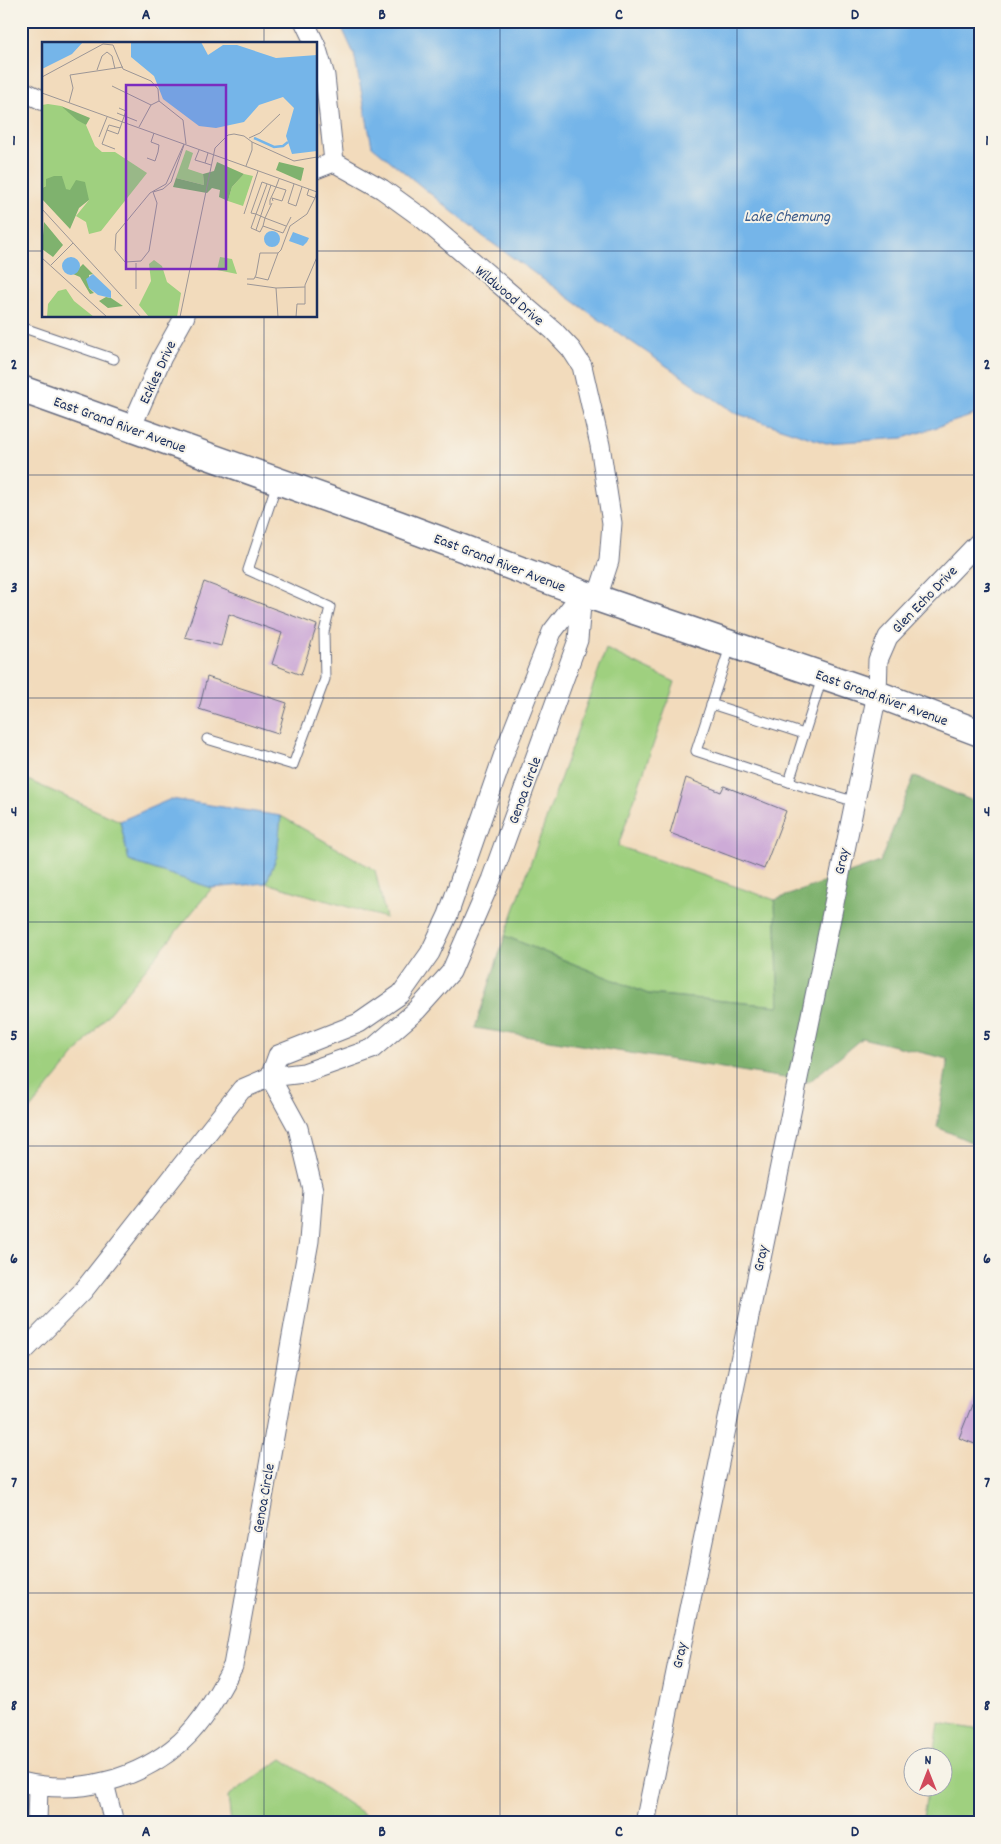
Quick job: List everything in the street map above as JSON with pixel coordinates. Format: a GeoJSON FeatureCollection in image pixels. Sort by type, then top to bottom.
{"type":"FeatureCollection","features":[{"type":"Feature","properties":{"kind":"main road","name":"East Grand River Avenue"},"geometry":{"type":"LineString","coordinates":[[21,389],[589,596],[877,694],[980,733]]}},
{"type":"Feature","properties":{"kind":"street"},"geometry":{"type":"LineString","coordinates":[[304,21],[314,42]]}},
{"type":"Feature","properties":{"kind":"street"},"geometry":{"type":"LineString","coordinates":[[318,52],[325,76],[334,162],[318,168]]}},
{"type":"Feature","properties":{"kind":"street"},"geometry":{"type":"LineString","coordinates":[[21,90],[42,100]]}},
{"type":"Feature","properties":{"kind":"street","name":"Wildwood Drive"},"geometry":{"type":"LineString","coordinates":[[334,162],[382,188],[422,218],[553,330],[571,349],[582,366],[600,445],[612,523],[608,561],[589,596]]}},
{"type":"Feature","properties":{"kind":"street","name":"Eckles Drive"},"geometry":{"type":"LineString","coordinates":[[131,428],[162,357],[184,318]]}},
{"type":"Feature","properties":{"kind":"street","name":"Glen Echo Drive"},"geometry":{"type":"LineString","coordinates":[[877,694],[878,660],[888,637],[980,541]]}},
{"type":"Feature","properties":{"kind":"street","name":"Genoa Circle"},"geometry":{"type":"LineString","coordinates":[[30,1784],[70,1788],[104,1783],[150,1766],[182,1741],[214,1702],[233,1666],[309,1241],[313,1190],[298,1128],[270,1077],[278,1054],[358,1023],[401,994],[430,953],[448,915],[505,751],[552,632],[589,596]]}},
{"type":"Feature","properties":{"kind":"street","name":"Genoa Circle"},"geometry":{"type":"LineString","coordinates":[[21,1354],[83,1291],[242,1090],[270,1077],[304,1073],[372,1049],[417,1010],[451,972],[491,880],[557,701],[578,640],[589,596]]}},
{"type":"Feature","properties":{"kind":"street"},"geometry":{"type":"LineString","coordinates":[[529,690],[557,701]]}},
{"type":"Feature","properties":{"kind":"street","name":"Gray"},"geometry":{"type":"LineString","coordinates":[[645,1823],[853,801],[877,694]]}},
{"type":"Feature","properties":{"kind":"street"},"geometry":{"type":"LineString","coordinates":[[464,868],[491,880]]}},
{"type":"Feature","properties":{"kind":"street"},"geometry":{"type":"LineString","coordinates":[[401,994],[417,1010]]}},
{"type":"Feature","properties":{"kind":"street"},"geometry":{"type":"LineString","coordinates":[[104,1783],[114,1823]]}},
{"type":"Feature","properties":{"kind":"street"},"geometry":{"type":"LineString","coordinates":[[30,1784],[36,1823]]}},
{"type":"Feature","properties":{"kind":"lane"},"geometry":{"type":"LineString","coordinates":[[21,327],[114,359]]}},
{"type":"Feature","properties":{"kind":"lane"},"geometry":{"type":"LineString","coordinates":[[207,739],[293,765],[324,679],[324,632],[330,606],[248,570],[277,481]]}},
{"type":"Feature","properties":{"kind":"lane"},"geometry":{"type":"LineString","coordinates":[[731,644],[696,751],[853,801]]}},
{"type":"Feature","properties":{"kind":"lane"},"geometry":{"type":"LineString","coordinates":[[789,782],[823,676]]}},
{"type":"Feature","properties":{"kind":"lane"},"geometry":{"type":"LineString","coordinates":[[711,704],[804,734]]}},
{"type":"Feature","properties":{"kind":"green space"},"geometry":{"type":"Polygon","coordinates":[[[606,649],[675,682],[618,846],[775,900],[779,1006],[648,994],[505,936],[606,649]]]}},
{"type":"Feature","properties":{"kind":"green space"},"geometry":{"type":"Polygon","coordinates":[[[914,776],[980,804],[980,1146],[937,1127],[948,1059],[862,1038],[809,1082],[475,1028],[505,936],[648,994],[779,1006],[775,900],[880,862],[914,776]]]}},
{"type":"Feature","properties":{"kind":"green space"},"geometry":{"type":"Polygon","coordinates":[[[21,777],[120,821],[129,861],[212,888],[21,1120],[21,777]]]}},
{"type":"Feature","properties":{"kind":"green space"},"geometry":{"type":"Polygon","coordinates":[[[281,816],[375,870],[386,918],[266,883],[277,856],[281,816]]]}},
{"type":"Feature","properties":{"kind":"green space"},"geometry":{"type":"Polygon","coordinates":[[[939,1723],[980,1730],[980,1823],[922,1823],[926,1796],[954,1796],[954,1746],[936,1746],[939,1723]]]}},
{"type":"Feature","properties":{"kind":"green space"},"geometry":{"type":"Polygon","coordinates":[[[282,1759],[365,1815],[367,1823],[231,1823],[228,1796],[282,1759]]]}},
{"type":"Feature","properties":{"kind":"water","name":"Lake Chemung"},"geometry":{"type":"Polygon","coordinates":[[[339,21],[980,21],[980,413],[903,438],[826,443],[735,413],[481,235],[372,146],[354,54],[339,21]]]}},
{"type":"Feature","properties":{"kind":"water"},"geometry":{"type":"Polygon","coordinates":[[[171,799],[281,816],[277,856],[266,883],[212,888],[129,861],[120,821],[171,799]]]}},
{"type":"Feature","properties":{"kind":"building"},"geometry":{"type":"Polygon","coordinates":[[[204,582],[317,625],[301,675],[272,664],[282,633],[229,614],[221,646],[185,637],[204,582]]]}},
{"type":"Feature","properties":{"kind":"building"},"geometry":{"type":"Polygon","coordinates":[[[207,677],[287,703],[278,734],[199,709],[207,677]]]}},
{"type":"Feature","properties":{"kind":"building"},"geometry":{"type":"Polygon","coordinates":[[[686,778],[721,792],[724,786],[786,811],[764,869],[670,833],[686,778]]]}},
{"type":"Feature","properties":{"kind":"building"},"geometry":{"type":"Polygon","coordinates":[[[980,1387],[980,1446],[959,1438],[980,1387]]]}}]}
